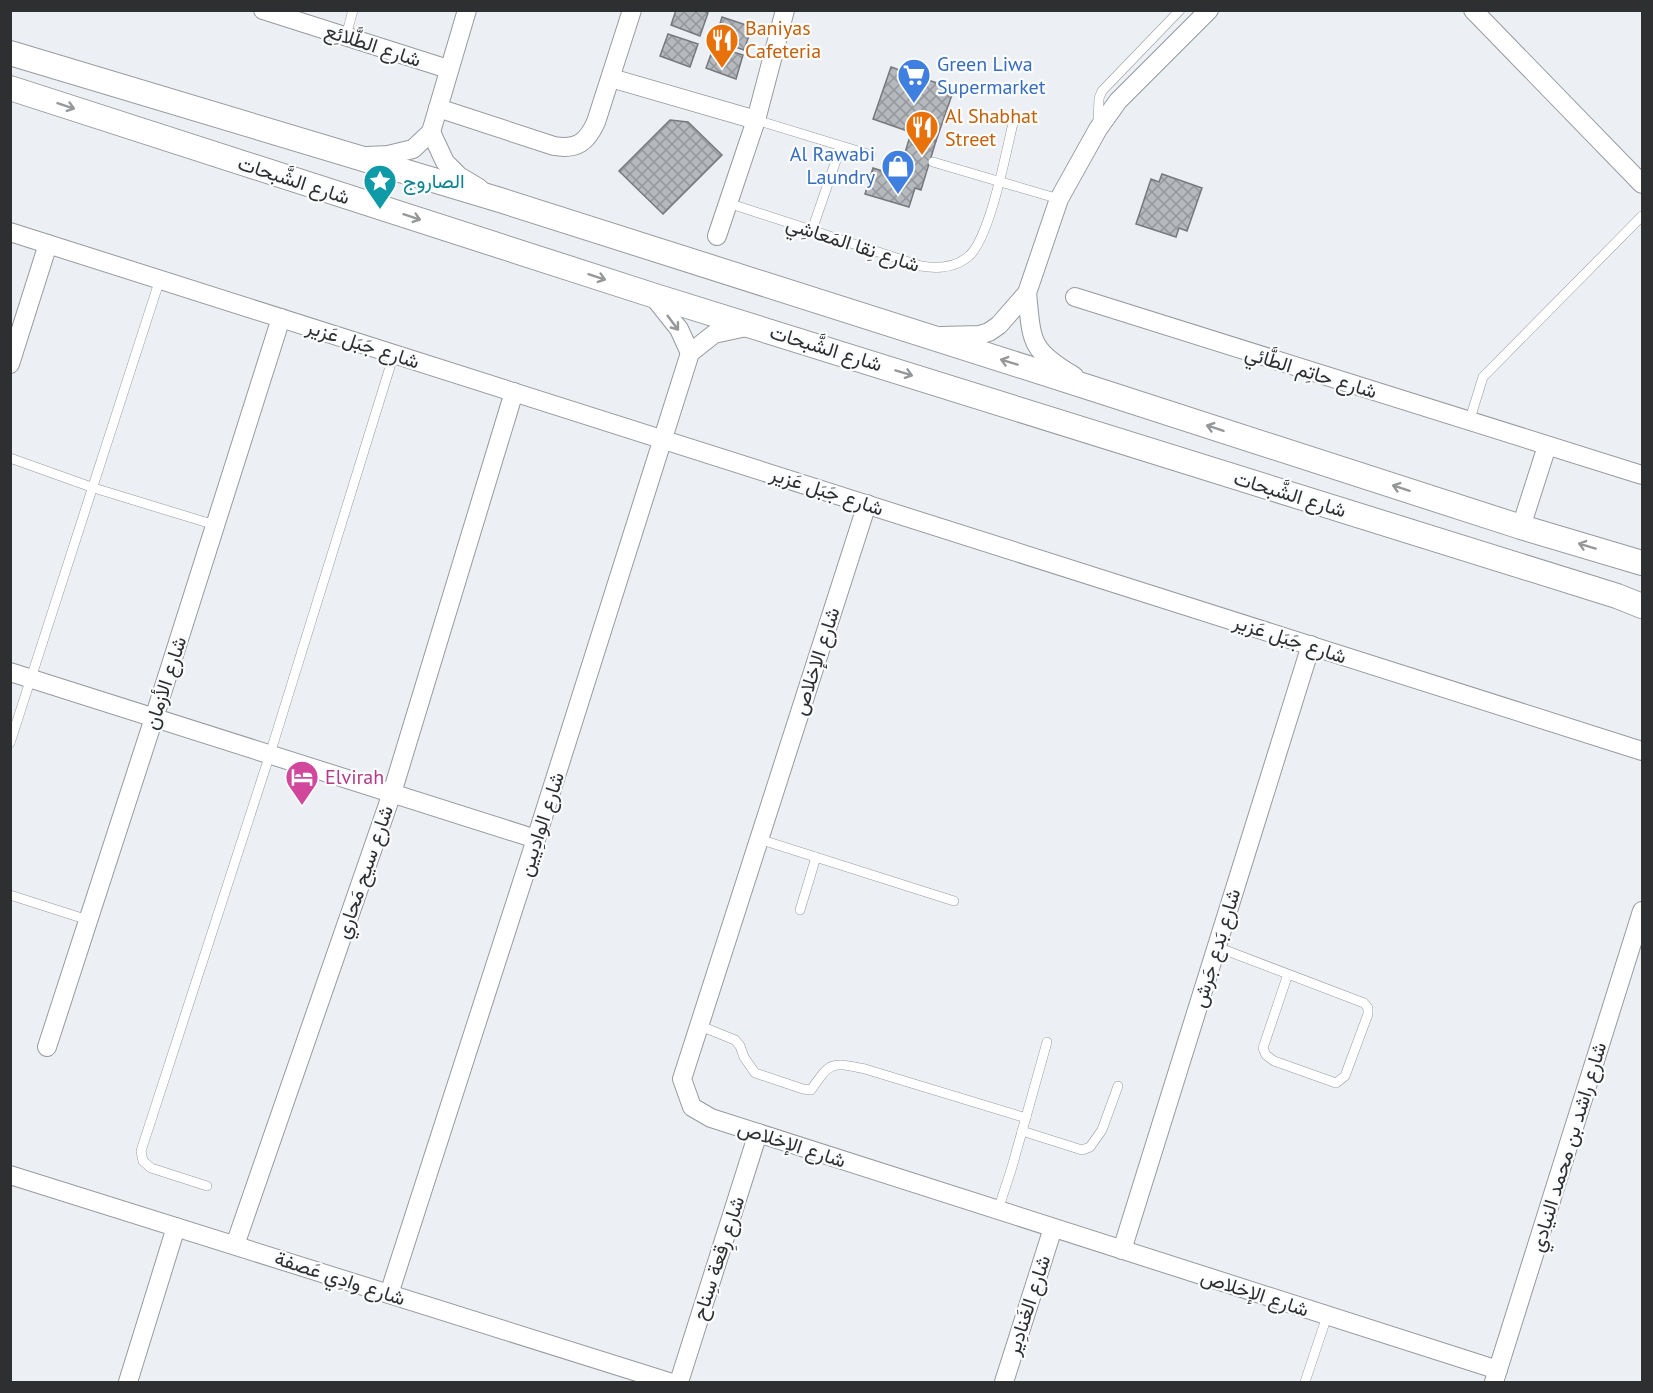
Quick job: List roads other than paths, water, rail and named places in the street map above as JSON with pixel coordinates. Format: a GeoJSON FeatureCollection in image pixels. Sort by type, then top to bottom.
{"type":"FeatureCollection","features":[{"type":"Feature","properties":{"kind":"street","name":"شارع الطَّلائِع"},"geometry":{"type":"LineString","coordinates":[[263,10],[448,69]]}},
{"type":"Feature","properties":{"kind":"street"},"geometry":{"type":"LineString","coordinates":[[353,156],[388,155],[413,149],[431,132],[467,10]]}},
{"type":"Feature","properties":{"kind":"street"},"geometry":{"type":"LineString","coordinates":[[438,108],[554,146],[565,148],[576,146],[585,141],[592,132],[632,10]]}},
{"type":"Feature","properties":{"kind":"street"},"geometry":{"type":"LineString","coordinates":[[925,336],[979,335],[989,332],[999,325],[1027,293],[1059,199],[1098,129],[1118,100],[1209,10]]}},
{"type":"Feature","properties":{"kind":"street"},"geometry":{"type":"LineString","coordinates":[[1473,10],[1642,184]]}},
{"type":"Feature","properties":{"kind":"street"},"geometry":{"type":"LineString","coordinates":[[717,236],[756,120],[787,13]]}},
{"type":"Feature","properties":{"kind":"street","name":"شارع الشَّبحات"},"geometry":{"type":"LineString","coordinates":[[10,53],[500,200],[1642,563]]}},
{"type":"Feature","properties":{"kind":"street"},"geometry":{"type":"LineString","coordinates":[[611,78],[756,120]]}},
{"type":"Feature","properties":{"kind":"street","name":"شارع الشَّبحات"},"geometry":{"type":"LineString","coordinates":[[10,88],[652,295],[1583,585],[1642,606]]}},
{"type":"Feature","properties":{"kind":"street"},"geometry":{"type":"LineString","coordinates":[[431,132],[445,162],[459,176],[500,200]]}},
{"type":"Feature","properties":{"kind":"street","name":"شارع جَبَل عَزير"},"geometry":{"type":"LineString","coordinates":[[10,232],[1642,751]]}},
{"type":"Feature","properties":{"kind":"street"},"geometry":{"type":"LineString","coordinates":[[10,364],[48,244]]}},
{"type":"Feature","properties":{"kind":"street"},"geometry":{"type":"LineString","coordinates":[[1027,293],[1031,332],[1041,353],[1057,366],[1097,390]]}},
{"type":"Feature","properties":{"kind":"street"},"geometry":{"type":"LineString","coordinates":[[652,295],[679,329],[690,353],[714,334],[752,325]]}},
{"type":"Feature","properties":{"kind":"street","name":"شارع حاتِم الطَّائي"},"geometry":{"type":"LineString","coordinates":[[1075,297],[1642,475]]}},
{"type":"Feature","properties":{"kind":"street","name":"شارع الأزمان"},"geometry":{"type":"LineString","coordinates":[[47,1047],[281,318]]}},
{"type":"Feature","properties":{"kind":"street","name":"شارع الوادِيين"},"geometry":{"type":"LineString","coordinates":[[389,1294],[537,838],[690,353]]}},
{"type":"Feature","properties":{"kind":"street","name":"شارع سيح مَحاري"},"geometry":{"type":"LineString","coordinates":[[235,1245],[392,793],[514,392]]}},
{"type":"Feature","properties":{"kind":"street"},"geometry":{"type":"LineString","coordinates":[[1521,526],[1547,446]]}},
{"type":"Feature","properties":{"kind":"street","name":"شارع الإخلاص"},"geometry":{"type":"LineString","coordinates":[[867,504],[682,1079],[692,1107],[711,1118],[1327,1316],[1496,1376]]}},
{"type":"Feature","properties":{"kind":"street","name":"شارع بَدع جَرش"},"geometry":{"type":"LineString","coordinates":[[1122,1250],[1311,645]]}},
{"type":"Feature","properties":{"kind":"street"},"geometry":{"type":"LineString","coordinates":[[10,672],[537,838]]}},
{"type":"Feature","properties":{"kind":"street","name":"شارع راشد بن محمد النيادي"},"geometry":{"type":"LineString","coordinates":[[1496,1376],[1642,911]]}},
{"type":"Feature","properties":{"kind":"street","name":"شارع رِقعة سِناح"},"geometry":{"type":"LineString","coordinates":[[679,1383],[758,1133]]}},
{"type":"Feature","properties":{"kind":"street","name":"شارع وادِي عَصفة"},"geometry":{"type":"LineString","coordinates":[[10,1175],[669,1383]]}},
{"type":"Feature","properties":{"kind":"street"},"geometry":{"type":"LineString","coordinates":[[128,1383],[176,1227]]}},
{"type":"Feature","properties":{"kind":"street","name":"شارع الغَنادِير"},"geometry":{"type":"LineString","coordinates":[[1004,1383],[1053,1228]]}},
{"type":"Feature","properties":{"kind":"lane"},"geometry":{"type":"LineString","coordinates":[[346,36],[354,10]]}},
{"type":"Feature","properties":{"kind":"lane"},"geometry":{"type":"LineString","coordinates":[[1098,129],[1099,98],[1102,91],[1180,10]]}},
{"type":"Feature","properties":{"kind":"lane"},"geometry":{"type":"LineString","coordinates":[[756,120],[871,155]]}},
{"type":"Feature","properties":{"kind":"lane","name":"شارع نِقا المَعاشِي"},"geometry":{"type":"LineString","coordinates":[[728,203],[921,266],[934,269],[947,267],[960,263],[978,244],[999,181],[1013,123]]}},
{"type":"Feature","properties":{"kind":"lane"},"geometry":{"type":"LineString","coordinates":[[812,230],[840,146]]}},
{"type":"Feature","properties":{"kind":"lane"},"geometry":{"type":"LineString","coordinates":[[933,162],[1059,199]]}},
{"type":"Feature","properties":{"kind":"lane"},"geometry":{"type":"LineString","coordinates":[[1469,422],[1483,377],[1642,216]]}},
{"type":"Feature","properties":{"kind":"lane"},"geometry":{"type":"LineString","coordinates":[[10,743],[160,279]]}},
{"type":"Feature","properties":{"kind":"lane"},"geometry":{"type":"LineString","coordinates":[[207,1186],[151,1168],[143,1161],[141,1151],[270,754],[394,354]]}},
{"type":"Feature","properties":{"kind":"lane"},"geometry":{"type":"LineString","coordinates":[[10,458],[94,488],[215,525]]}},
{"type":"Feature","properties":{"kind":"lane"},"geometry":{"type":"LineString","coordinates":[[759,839],[954,901]]}},
{"type":"Feature","properties":{"kind":"lane"},"geometry":{"type":"LineString","coordinates":[[800,910],[816,857]]}},
{"type":"Feature","properties":{"kind":"lane"},"geometry":{"type":"LineString","coordinates":[[10,895],[88,920]]}},
{"type":"Feature","properties":{"kind":"lane"},"geometry":{"type":"LineString","coordinates":[[1217,947],[1288,974],[1364,1003],[1368,1008],[1368,1014],[1344,1076],[1336,1083],[1274,1061],[1266,1055],[1263,1048],[1288,974]]}},
{"type":"Feature","properties":{"kind":"lane"},"geometry":{"type":"LineString","coordinates":[[698,1025],[735,1040],[755,1073],[803,1089],[811,1090],[826,1069],[834,1064],[843,1064],[1026,1118]]}},
{"type":"Feature","properties":{"kind":"lane"},"geometry":{"type":"LineString","coordinates":[[998,1210],[1047,1042]]}},
{"type":"Feature","properties":{"kind":"lane"},"geometry":{"type":"LineString","coordinates":[[1022,1131],[1082,1150],[1090,1147],[1102,1130],[1118,1086]]}},
{"type":"Feature","properties":{"kind":"lane"},"geometry":{"type":"LineString","coordinates":[[1305,1383],[1327,1316]]}},
{"type":"Feature","properties":{"kind":"place","name":"Baniyas Cafeteria"},"geometry":{"type":"Point","coordinates":[722,69]}},
{"type":"Feature","properties":{"kind":"place","name":"Green Liwa Supermarket"},"geometry":{"type":"Point","coordinates":[914,104]}},
{"type":"Feature","properties":{"kind":"place","name":"Al Shabhat Street"},"geometry":{"type":"Point","coordinates":[922,156]}},
{"type":"Feature","properties":{"kind":"place","name":"Al Rawabi Laundry"},"geometry":{"type":"Point","coordinates":[898,195]}},
{"type":"Feature","properties":{"kind":"place","name":"الصاروج"},"geometry":{"type":"Point","coordinates":[380,210]}},
{"type":"Feature","properties":{"kind":"place","name":"Elvirah"},"geometry":{"type":"Point","coordinates":[302,806]}}]}
